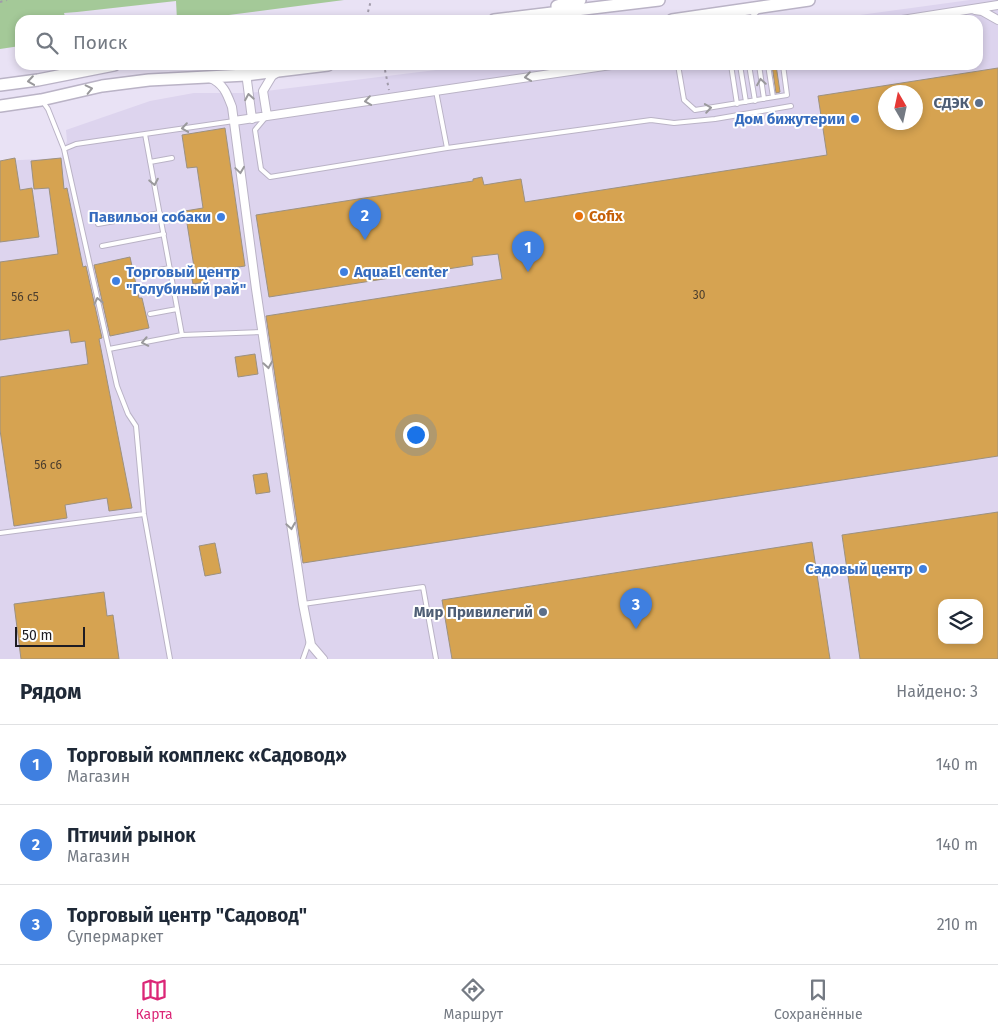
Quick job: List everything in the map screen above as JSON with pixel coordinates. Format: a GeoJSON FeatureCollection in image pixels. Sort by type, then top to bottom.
{"type":"FeatureCollection","features":[{"type":"Feature","properties":{"kind":"main road"},"geometry":{"type":"LineString","coordinates":[[524,15],[580,0]]}},
{"type":"Feature","properties":{"kind":"main road"},"geometry":{"type":"LineString","coordinates":[[529,15],[659,0]]}},
{"type":"Feature","properties":{"kind":"main road"},"geometry":{"type":"LineString","coordinates":[[728,15],[762,7],[809,0]]}},
{"type":"Feature","properties":{"kind":"main road"},"geometry":{"type":"LineString","coordinates":[[0,85],[89,70]]}},
{"type":"Feature","properties":{"kind":"main road"},"geometry":{"type":"LineString","coordinates":[[0,106],[41,100],[102,86],[149,80],[204,76],[245,70],[288,70]]}},
{"type":"Feature","properties":{"kind":"street"},"geometry":{"type":"LineString","coordinates":[[935,15],[998,5]]}},
{"type":"Feature","properties":{"kind":"street"},"geometry":{"type":"LineString","coordinates":[[968,10],[982,11],[998,20]]}},
{"type":"Feature","properties":{"kind":"street"},"geometry":{"type":"LineString","coordinates":[[245,70],[252,119]]}},
{"type":"Feature","properties":{"kind":"street"},"geometry":{"type":"LineString","coordinates":[[234,121],[577,70]]}},
{"type":"Feature","properties":{"kind":"street"},"geometry":{"type":"LineString","coordinates":[[267,116],[263,91],[272,76],[280,71]]}},
{"type":"Feature","properties":{"kind":"street"},"geometry":{"type":"LineString","coordinates":[[204,76],[218,81],[232,107],[303,604],[309,640],[323,659]]}},
{"type":"Feature","properties":{"kind":"lane"},"geometry":{"type":"LineString","coordinates":[[753,15],[762,7]]}},
{"type":"Feature","properties":{"kind":"lane"},"geometry":{"type":"LineString","coordinates":[[679,70],[684,100],[695,110],[787,95],[784,70]]}},
{"type":"Feature","properties":{"kind":"lane"},"geometry":{"type":"LineString","coordinates":[[732,70],[737,104]]}},
{"type":"Feature","properties":{"kind":"lane"},"geometry":{"type":"LineString","coordinates":[[741,70],[746,102]]}},
{"type":"Feature","properties":{"kind":"lane"},"geometry":{"type":"LineString","coordinates":[[750,70],[755,101]]}},
{"type":"Feature","properties":{"kind":"lane"},"geometry":{"type":"LineString","coordinates":[[760,70],[764,99]]}},
{"type":"Feature","properties":{"kind":"lane"},"geometry":{"type":"LineString","coordinates":[[769,70],[773,97]]}},
{"type":"Feature","properties":{"kind":"lane"},"geometry":{"type":"LineString","coordinates":[[436,91],[447,148]]}},
{"type":"Feature","properties":{"kind":"lane"},"geometry":{"type":"LineString","coordinates":[[41,100],[48,109],[64,149],[117,386],[128,414],[136,426],[144,514],[170,659]]}},
{"type":"Feature","properties":{"kind":"lane"},"geometry":{"type":"LineString","coordinates":[[267,116],[255,130],[261,169],[270,177],[447,148],[651,120],[674,123],[791,106]]}},
{"type":"Feature","properties":{"kind":"lane"},"geometry":{"type":"LineString","coordinates":[[64,149],[76,144],[234,121]]}},
{"type":"Feature","properties":{"kind":"lane"},"geometry":{"type":"LineString","coordinates":[[145,134],[182,335]]}},
{"type":"Feature","properties":{"kind":"lane"},"geometry":{"type":"LineString","coordinates":[[150,162],[172,158]]}},
{"type":"Feature","properties":{"kind":"lane"},"geometry":{"type":"LineString","coordinates":[[98,224],[160,214]]}},
{"type":"Feature","properties":{"kind":"lane"},"geometry":{"type":"LineString","coordinates":[[102,246],[164,234]]}},
{"type":"Feature","properties":{"kind":"lane"},"geometry":{"type":"LineString","coordinates":[[137,274],[170,268]]}},
{"type":"Feature","properties":{"kind":"lane"},"geometry":{"type":"LineString","coordinates":[[143,293],[173,287]]}},
{"type":"Feature","properties":{"kind":"lane"},"geometry":{"type":"LineString","coordinates":[[150,314],[177,308]]}},
{"type":"Feature","properties":{"kind":"lane"},"geometry":{"type":"LineString","coordinates":[[109,349],[182,335],[263,332]]}},
{"type":"Feature","properties":{"kind":"lane"},"geometry":{"type":"LineString","coordinates":[[0,533],[144,514]]}},
{"type":"Feature","properties":{"kind":"lane"},"geometry":{"type":"LineString","coordinates":[[303,604],[423,587],[436,659]]}},
{"type":"Feature","properties":{"kind":"lane"},"geometry":{"type":"LineString","coordinates":[[303,659],[309,640]]}},
{"type":"Feature","properties":{"kind":"path"},"geometry":{"type":"LineString","coordinates":[[0,2],[7,0]]}},
{"type":"Feature","properties":{"kind":"path"},"geometry":{"type":"LineString","coordinates":[[368,12],[371,0]]}},
{"type":"Feature","properties":{"kind":"path"},"geometry":{"type":"LineString","coordinates":[[385,70],[391,98]]}},
{"type":"Feature","properties":{"kind":"shaded area"},"geometry":{"type":"Polygon","coordinates":[[[970,0],[998,0],[998,659],[0,659],[0,161],[61,158],[67,141],[66,130],[150,101],[194,93],[249,93],[435,70],[983,70],[983,15],[860,15],[970,0]]]}},
{"type":"Feature","properties":{"kind":"green space"},"geometry":{"type":"Polygon","coordinates":[[[0,0],[344,0],[228,15],[177,15],[176,1],[64,13],[65,15],[15,15],[15,47],[0,49],[0,0]]]}},
{"type":"Feature","properties":{"kind":"building"},"geometry":{"type":"Polygon","coordinates":[[[998,68],[998,456],[303,563],[266,316],[502,279],[498,254],[472,257],[473,265],[269,297],[256,215],[473,181],[473,179],[482,177],[484,185],[521,179],[525,202],[827,155],[818,96],[878,87],[878,130],[923,130],[923,85],[889,85],[998,68]]]}},
{"type":"Feature","properties":{"kind":"building"},"geometry":{"type":"Polygon","coordinates":[[[773,70],[777,70],[780,92],[776,93],[773,70]]]}},
{"type":"Feature","properties":{"kind":"building","name":"Павильон собаки"},"geometry":{"type":"Polygon","coordinates":[[[225,128],[245,266],[205,272],[206,282],[193,284],[191,274],[195,273],[185,211],[203,208],[197,167],[187,168],[182,135],[225,128]]]}},
{"type":"Feature","properties":{"kind":"building"},"geometry":{"type":"Polygon","coordinates":[[[15,158],[20,190],[32,188],[39,237],[0,242],[0,161],[15,158]]]}},
{"type":"Feature","properties":{"kind":"building"},"geometry":{"type":"Polygon","coordinates":[[[61,158],[64,189],[67,188],[83,267],[86,266],[102,338],[99,339],[132,508],[109,511],[107,498],[65,505],[67,518],[14,526],[0,430],[0,377],[88,364],[85,341],[71,343],[69,330],[0,340],[0,262],[58,254],[49,188],[34,189],[31,161],[61,158]]]}},
{"type":"Feature","properties":{"kind":"building","name":"Торговый центр \"Голубиный рай\""},"geometry":{"type":"Polygon","coordinates":[[[130,257],[139,298],[142,298],[149,328],[110,336],[94,265],[130,257]]]}},
{"type":"Feature","properties":{"kind":"building"},"geometry":{"type":"Polygon","coordinates":[[[255,354],[258,374],[238,377],[235,357],[255,354]]]}},
{"type":"Feature","properties":{"kind":"building"},"geometry":{"type":"Polygon","coordinates":[[[267,473],[270,492],[256,494],[253,475],[267,473]]]}},
{"type":"Feature","properties":{"kind":"building","name":"Садовый центр"},"geometry":{"type":"Polygon","coordinates":[[[998,512],[998,659],[860,659],[842,535],[998,512]]]}},
{"type":"Feature","properties":{"kind":"building"},"geometry":{"type":"Polygon","coordinates":[[[812,542],[830,659],[452,659],[442,600],[812,542]]]}},
{"type":"Feature","properties":{"kind":"building"},"geometry":{"type":"Polygon","coordinates":[[[215,543],[221,573],[205,576],[199,546],[215,543]]]}},
{"type":"Feature","properties":{"kind":"building"},"geometry":{"type":"Polygon","coordinates":[[[104,592],[107,616],[113,615],[119,659],[21,659],[14,604],[104,592]]]}},
{"type":"Feature","properties":{"kind":"place","name":"СДЭК"},"geometry":{"type":"Point","coordinates":[979,103]}},
{"type":"Feature","properties":{"kind":"place","name":"Дом бижутерии"},"geometry":{"type":"Point","coordinates":[855,119]}},
{"type":"Feature","properties":{"kind":"place","name":"Cofix"},"geometry":{"type":"Point","coordinates":[579,216]}},
{"type":"Feature","properties":{"kind":"place","name":"Павильон собаки"},"geometry":{"type":"Point","coordinates":[221,217]}},
{"type":"Feature","properties":{"kind":"place","name":"Птичий рынок"},"geometry":{"type":"Point","coordinates":[365,240]}},
{"type":"Feature","properties":{"kind":"place","name":"AquaEl center"},"geometry":{"type":"Point","coordinates":[344,272]}},
{"type":"Feature","properties":{"kind":"place","name":"Торговый комплекс «Садовод»"},"geometry":{"type":"Point","coordinates":[528,272]}},
{"type":"Feature","properties":{"kind":"place","name":"Торговый центр \"Голубиный рай\""},"geometry":{"type":"Point","coordinates":[116,281]}},
{"type":"Feature","properties":{"kind":"place","name":"Садовый центр"},"geometry":{"type":"Point","coordinates":[923,569]}},
{"type":"Feature","properties":{"kind":"place","name":"Мир Привилегий"},"geometry":{"type":"Point","coordinates":[543,612]}},
{"type":"Feature","properties":{"kind":"place","name":"Торговый центр \"Садовод\""},"geometry":{"type":"Point","coordinates":[636,629]}}]}
